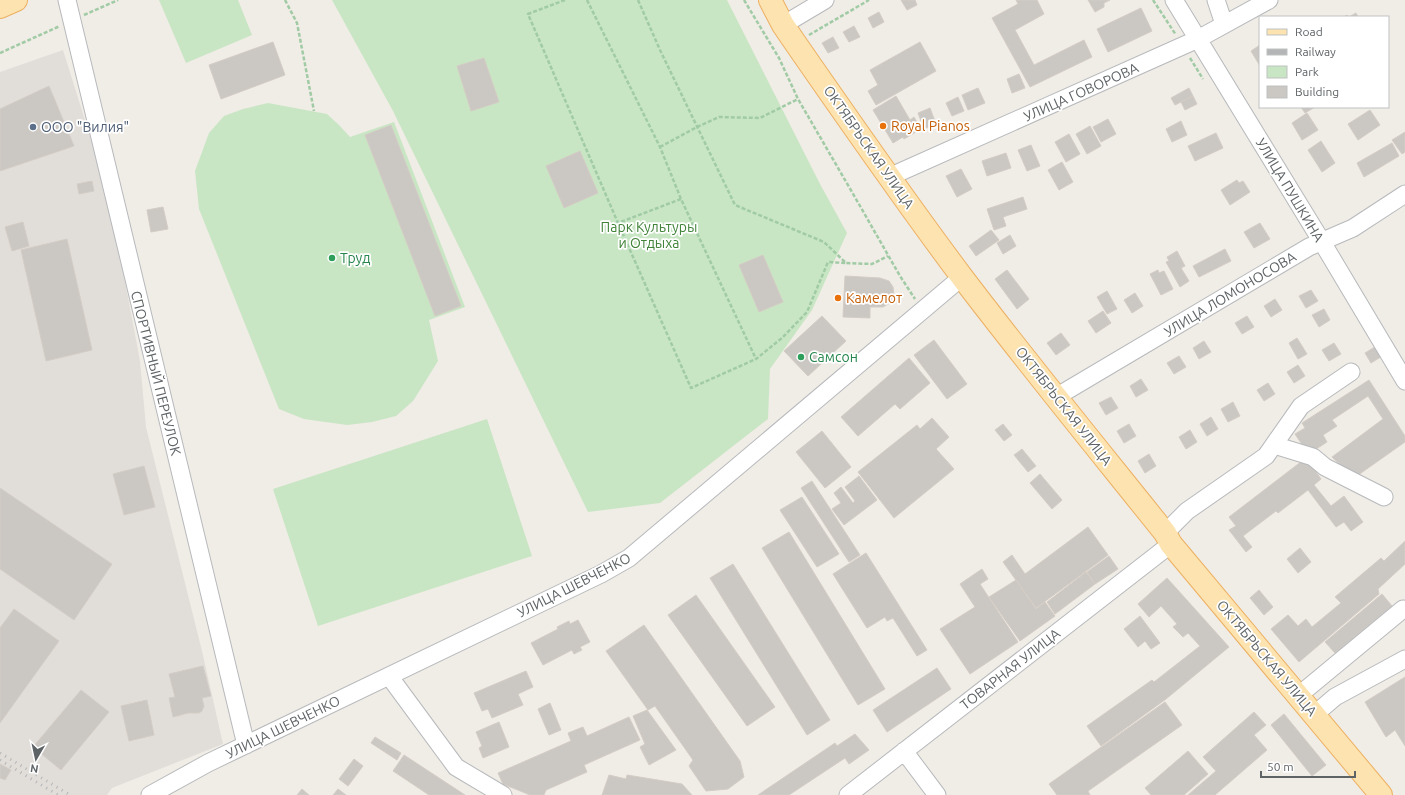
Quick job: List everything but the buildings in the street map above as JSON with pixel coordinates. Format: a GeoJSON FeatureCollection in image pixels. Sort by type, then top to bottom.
{"type":"FeatureCollection","features":[{"type":"Feature","properties":{"kind":"main road"},"geometry":{"type":"LineString","coordinates":[[0,7],[16,0]]}},
{"type":"Feature","properties":{"kind":"main road","name":"ОКТЯБРЬСКАЯ УЛИЦА"},"geometry":{"type":"LineString","coordinates":[[770,0],[783,25],[796,44],[889,177],[962,277],[1168,538],[1381,795]]}},
{"type":"Feature","properties":{"kind":"street","name":"СПОРТИВНЫЙ ПЕРЕУЛОК"},"geometry":{"type":"LineString","coordinates":[[67,0],[246,745]]}},
{"type":"Feature","properties":{"kind":"street"},"geometry":{"type":"LineString","coordinates":[[783,25],[825,0]]}},
{"type":"Feature","properties":{"kind":"street","name":"УЛИЦА ПУШКИНА"},"geometry":{"type":"LineString","coordinates":[[1174,0],[1405,381]]}},
{"type":"Feature","properties":{"kind":"street"},"geometry":{"type":"LineString","coordinates":[[1216,0],[1224,24]]}},
{"type":"Feature","properties":{"kind":"street","name":"УЛИЦА ГОВОРОВА"},"geometry":{"type":"LineString","coordinates":[[889,177],[1198,39],[1269,0]]}},
{"type":"Feature","properties":{"kind":"street","name":"УЛИЦА ЛОМОНОСОВА"},"geometry":{"type":"LineString","coordinates":[[1056,397],[1309,247],[1353,228],[1405,194]]}},
{"type":"Feature","properties":{"kind":"street","name":"УЛИЦА ШЕВЧЕНКО"},"geometry":{"type":"LineString","coordinates":[[150,795],[208,763],[601,574],[629,558],[962,277]]}},
{"type":"Feature","properties":{"kind":"street","name":"ТОВАРНАЯ УЛИЦА"},"geometry":{"type":"LineString","coordinates":[[848,795],[1168,538],[1187,511],[1266,456],[1301,406],[1351,372]]}},
{"type":"Feature","properties":{"kind":"street"},"geometry":{"type":"LineString","coordinates":[[1274,445],[1313,457],[1325,467],[1384,496]]}},
{"type":"Feature","properties":{"kind":"street"},"geometry":{"type":"LineString","coordinates":[[1298,696],[1403,609]]}},
{"type":"Feature","properties":{"kind":"street"},"geometry":{"type":"LineString","coordinates":[[1314,715],[1335,697],[1405,659]]}},
{"type":"Feature","properties":{"kind":"street"},"geometry":{"type":"LineString","coordinates":[[389,676],[456,767],[503,795]]}},
{"type":"Feature","properties":{"kind":"street"},"geometry":{"type":"LineString","coordinates":[[904,751],[937,795]]}},
{"type":"Feature","properties":{"kind":"path"},"geometry":{"type":"LineString","coordinates":[[285,0],[297,23],[314,112]]}},
{"type":"Feature","properties":{"kind":"path"},"geometry":{"type":"LineString","coordinates":[[565,0],[528,14],[691,388],[756,359],[782,338],[807,312],[828,262],[872,264],[888,256]]}},
{"type":"Feature","properties":{"kind":"path"},"geometry":{"type":"LineString","coordinates":[[587,0],[660,147],[681,199],[756,359]]}},
{"type":"Feature","properties":{"kind":"path"},"geometry":{"type":"LineString","coordinates":[[638,0],[660,50],[735,205],[824,242],[846,263]]}},
{"type":"Feature","properties":{"kind":"path"},"geometry":{"type":"LineString","coordinates":[[744,0],[779,58],[798,99],[888,256],[922,310]]}},
{"type":"Feature","properties":{"kind":"path"},"geometry":{"type":"LineString","coordinates":[[796,44],[869,0]]}},
{"type":"Feature","properties":{"kind":"path"},"geometry":{"type":"LineString","coordinates":[[660,147],[697,127],[720,117],[760,118],[798,99]]}},
{"type":"Feature","properties":{"kind":"path"},"geometry":{"type":"LineString","coordinates":[[618,222],[681,199]]}},
{"type":"Feature","properties":{"kind":"shaded area"},"geometry":{"type":"Polygon","coordinates":[[[63,50],[109,197],[140,361],[146,427],[202,651],[223,744],[112,788],[107,795],[0,795],[0,72],[63,50]]]}},
{"type":"Feature","properties":{"kind":"green space"},"geometry":{"type":"Polygon","coordinates":[[[159,0],[238,0],[252,35],[186,63],[159,0]]]}},
{"type":"Feature","properties":{"kind":"green space","name":"Парк Культуры и Отдыха"},"geometry":{"type":"Polygon","coordinates":[[[332,0],[727,0],[820,184],[847,233],[812,310],[770,369],[768,419],[660,503],[588,512],[393,111],[332,0]]]}},
{"type":"Feature","properties":{"kind":"green space","name":"Труд"},"geometry":{"type":"Polygon","coordinates":[[[268,103],[327,114],[350,137],[394,122],[465,307],[429,320],[438,361],[413,401],[396,416],[372,422],[347,425],[304,419],[279,409],[199,209],[195,171],[209,133],[224,116],[243,109],[268,103]]]}},
{"type":"Feature","properties":{"kind":"green space"},"geometry":{"type":"Polygon","coordinates":[[[487,419],[532,556],[318,626],[273,489],[487,419]]]}},
{"type":"Feature","properties":{"kind":"railway"},"geometry":{"type":"LineString","coordinates":[[0,753],[70,795]]}},
{"type":"Feature","properties":{"kind":"railway"},"geometry":{"type":"LineString","coordinates":[[0,760],[58,795]]}},
{"type":"Feature","properties":{"kind":"place","name":"Royal Pianos"},"geometry":{"type":"Point","coordinates":[883,126]}},
{"type":"Feature","properties":{"kind":"place","name":"ООО \"Вилия\""},"geometry":{"type":"Point","coordinates":[33,127]}},
{"type":"Feature","properties":{"kind":"place","name":"Труд"},"geometry":{"type":"Point","coordinates":[332,258]}},
{"type":"Feature","properties":{"kind":"place","name":"Камелот"},"geometry":{"type":"Point","coordinates":[838,298]}},
{"type":"Feature","properties":{"kind":"place","name":"Самсон"},"geometry":{"type":"Point","coordinates":[801,357]}}]}
